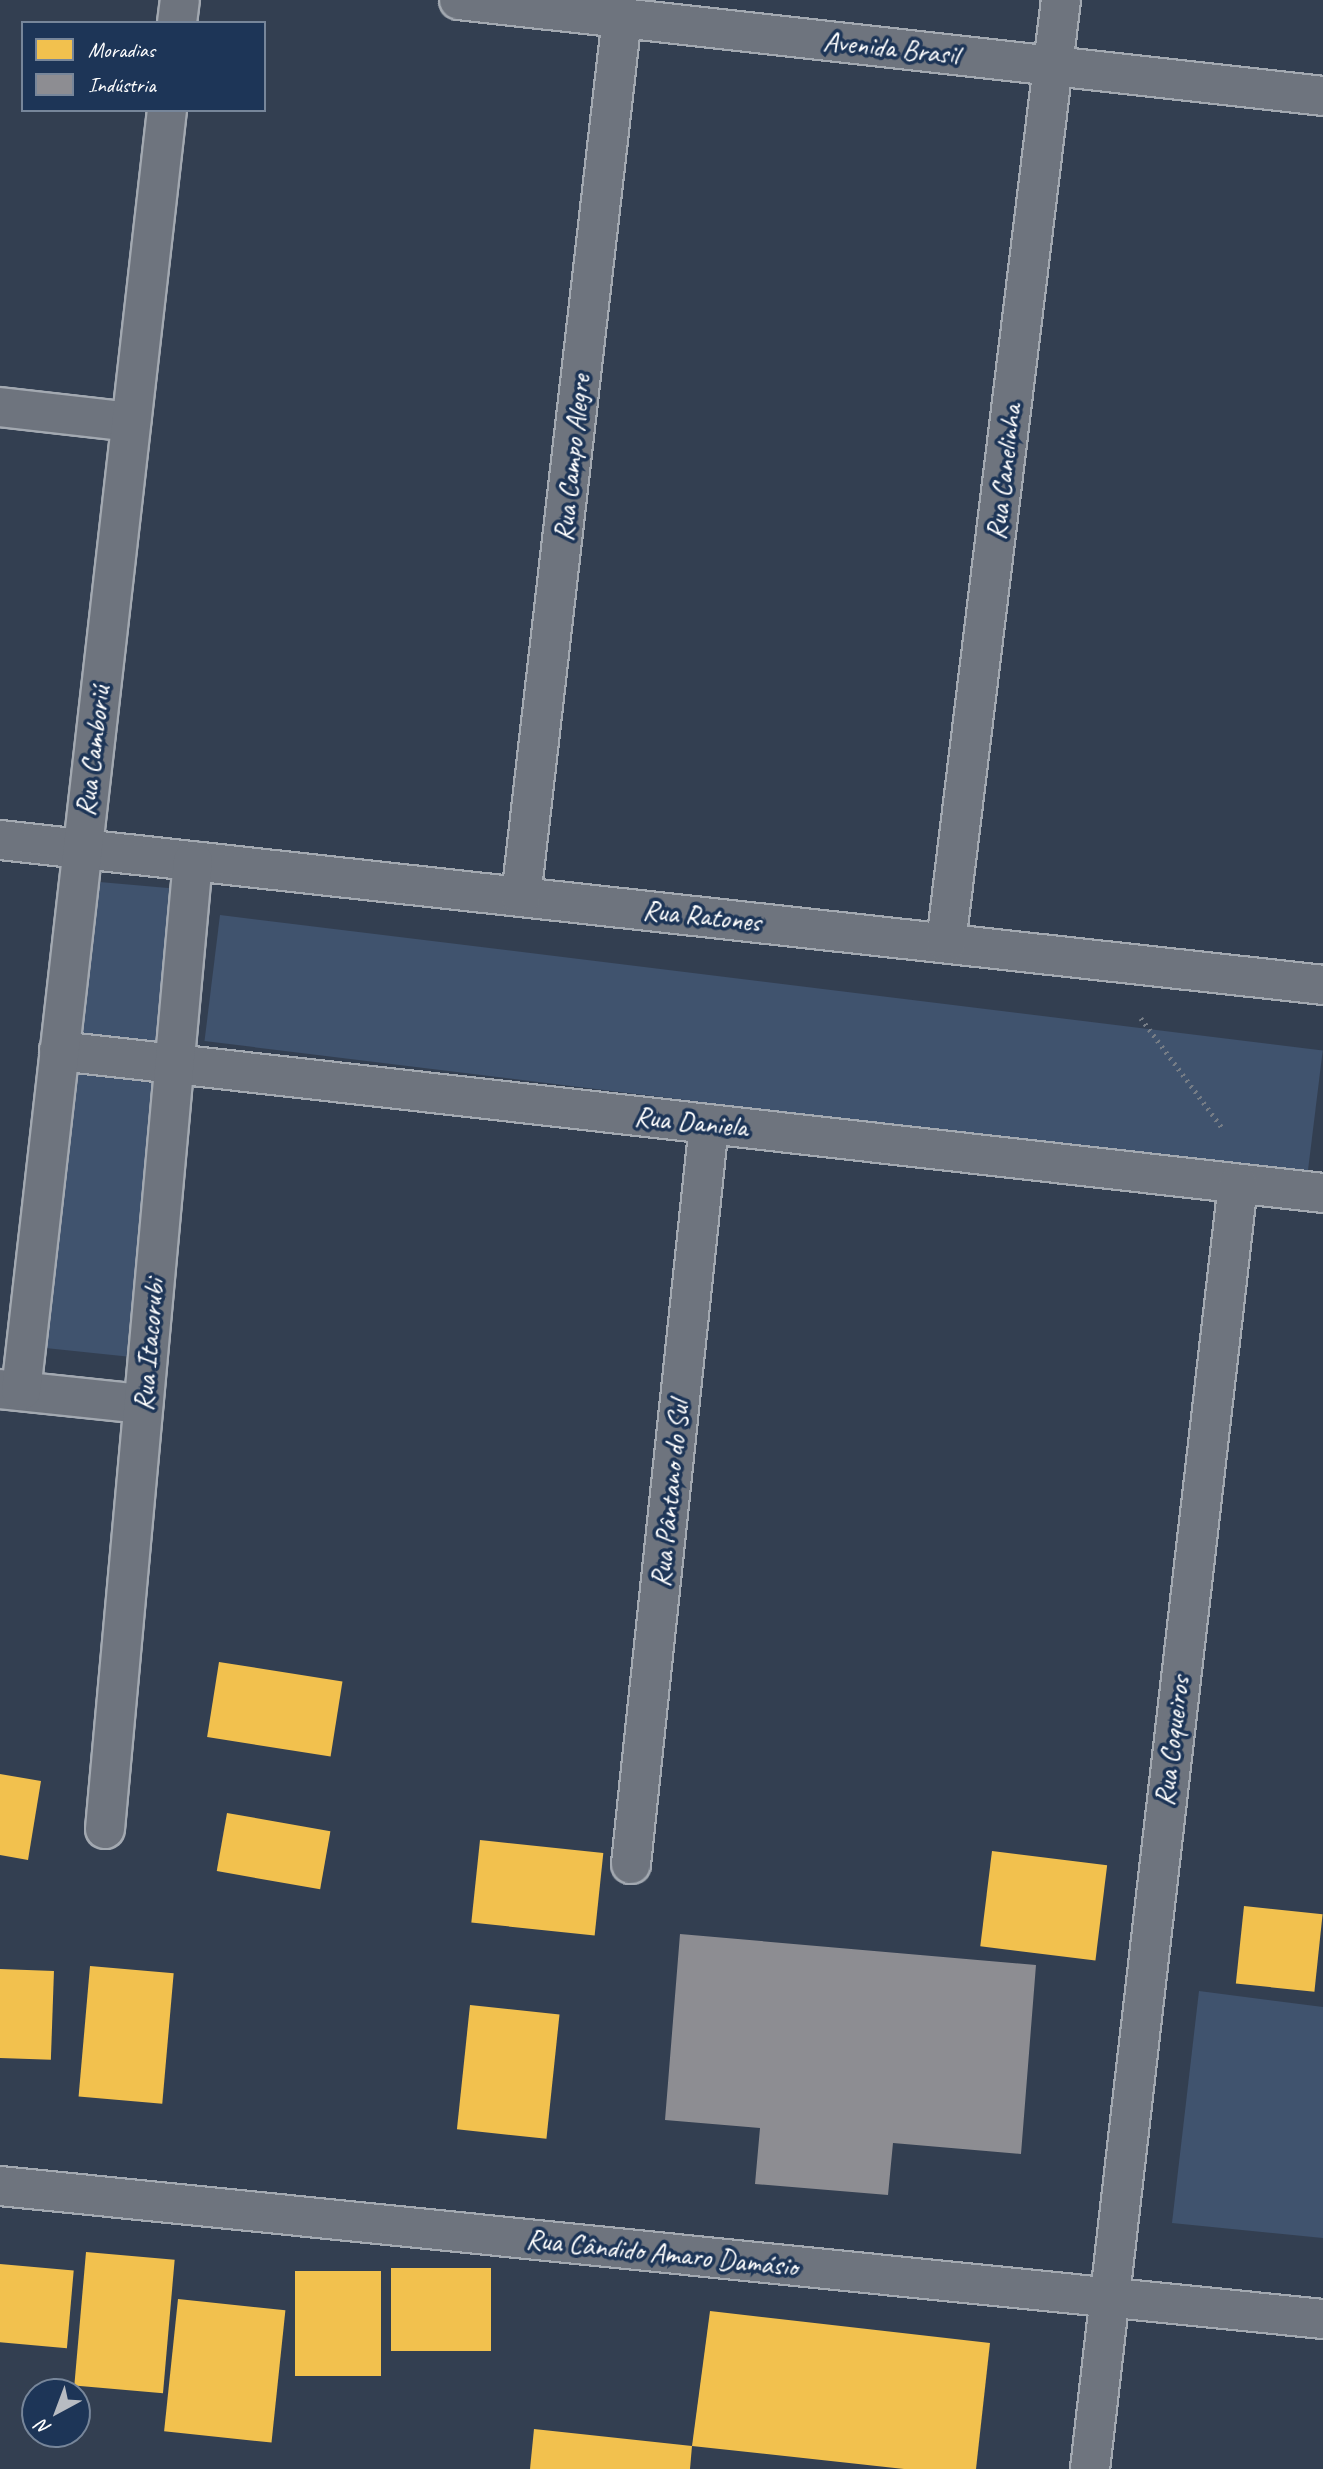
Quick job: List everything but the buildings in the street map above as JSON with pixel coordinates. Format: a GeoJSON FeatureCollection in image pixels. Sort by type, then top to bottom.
{"type":"FeatureCollection","features":[{"type":"Feature","properties":{"kind":"street"},"geometry":{"type":"LineString","coordinates":[[177,21],[180,0]]}},
{"type":"Feature","properties":{"kind":"street","name":"Avenida Brasil"},"geometry":{"type":"LineString","coordinates":[[460,0],[1323,96]]}},
{"type":"Feature","properties":{"kind":"street","name":"Rua Canelinha"},"geometry":{"type":"LineString","coordinates":[[946,943],[1061,0]]}},
{"type":"Feature","properties":{"kind":"street","name":"Rua Campo Alegre"},"geometry":{"type":"LineString","coordinates":[[521,897],[622,18]]}},
{"type":"Feature","properties":{"kind":"street","name":"Rua Camboriú"},"geometry":{"type":"LineString","coordinates":[[10,1390],[60,1051],[167,112]]}},
{"type":"Feature","properties":{"kind":"street"},"geometry":{"type":"LineString","coordinates":[[0,407],[131,422]]}},
{"type":"Feature","properties":{"kind":"street","name":"Rua Ratones"},"geometry":{"type":"LineString","coordinates":[[0,840],[1323,985]]}},
{"type":"Feature","properties":{"kind":"street","name":"Rua Itacorubi"},"geometry":{"type":"LineString","coordinates":[[105,1829],[192,861]]}},
{"type":"Feature","properties":{"kind":"street","name":"Rua Daniela"},"geometry":{"type":"LineString","coordinates":[[60,1051],[1323,1193]]}},
{"type":"Feature","properties":{"kind":"street","name":"Rua Pântano do Sul"},"geometry":{"type":"LineString","coordinates":[[631,1864],[709,1124]]}},
{"type":"Feature","properties":{"kind":"street","name":"Rua Coqueiros"},"geometry":{"type":"LineString","coordinates":[[1090,2469],[1108,2298],[1252,1185]]}},
{"type":"Feature","properties":{"kind":"street"},"geometry":{"type":"LineString","coordinates":[[10,1390],[143,1404]]}},
{"type":"Feature","properties":{"kind":"street","name":"Rua Cândido Amaro Damásio"},"geometry":{"type":"LineString","coordinates":[[0,2186],[1323,2319]]}},
{"type":"Feature","properties":{"kind":"path"},"geometry":{"type":"LineString","coordinates":[[1100,961],[1252,1185]]}},
{"type":"Feature","properties":{"kind":"shaded area"},"geometry":{"type":"Polygon","coordinates":[[[88,881],[177,889],[163,1049],[74,1041],[88,881]]]}},
{"type":"Feature","properties":{"kind":"shaded area"},"geometry":{"type":"Polygon","coordinates":[[[220,915],[1323,1050],[1307,1176],[205,1041],[220,915]]]}},
{"type":"Feature","properties":{"kind":"shaded area"},"geometry":{"type":"Polygon","coordinates":[[[70,1068],[159,1077],[129,1357],[41,1347],[70,1068]]]}},
{"type":"Feature","properties":{"kind":"shaded area"},"geometry":{"type":"Polygon","coordinates":[[[1199,1991],[1323,2007],[1323,2238],[1172,2223],[1199,1991]]]}}]}
